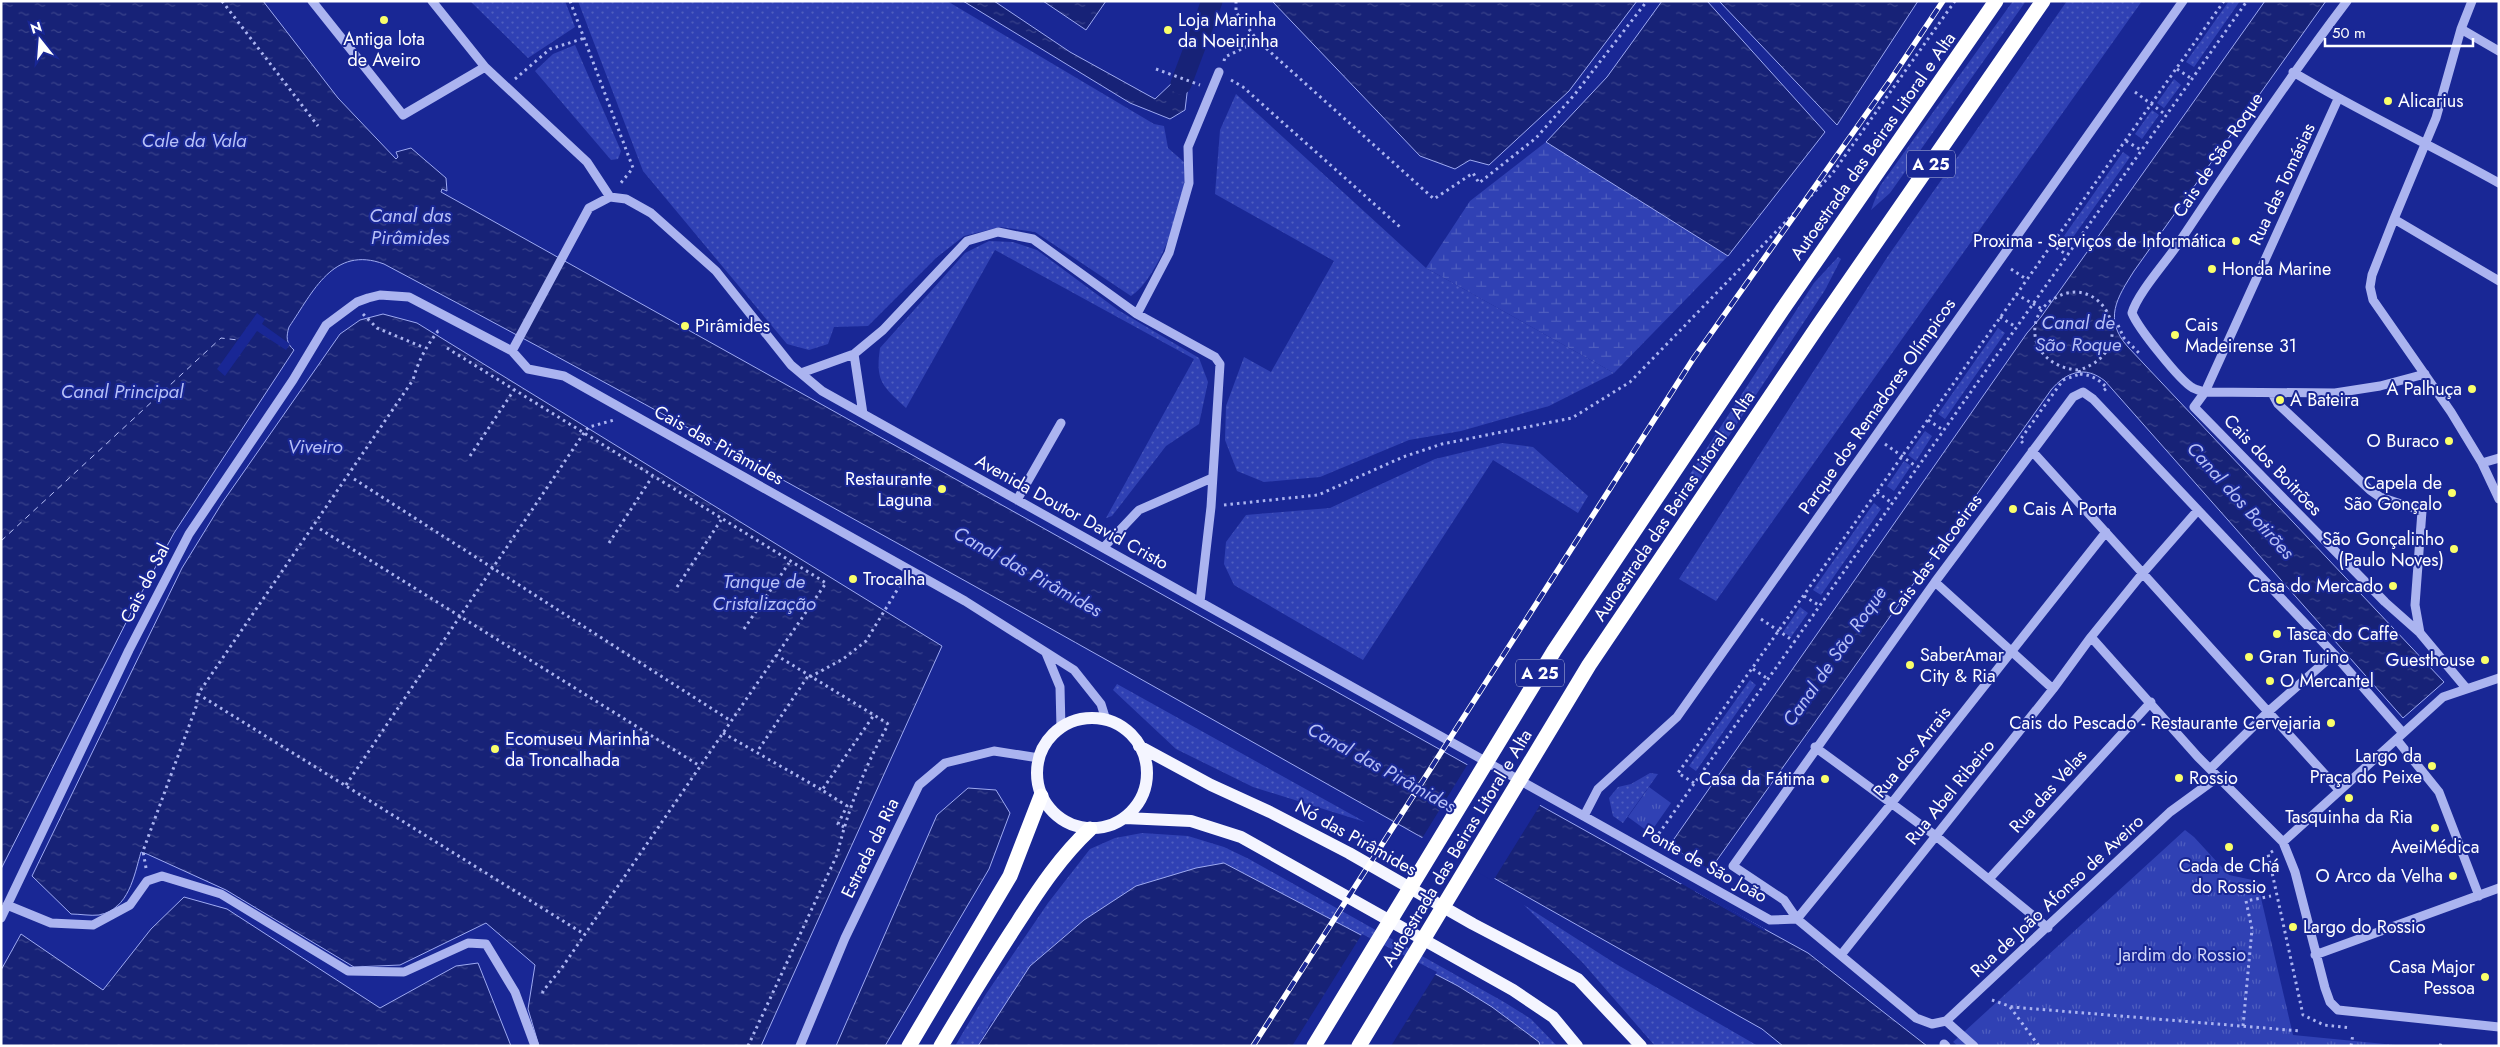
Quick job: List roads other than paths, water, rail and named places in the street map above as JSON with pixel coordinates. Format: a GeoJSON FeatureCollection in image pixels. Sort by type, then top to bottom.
{"type":"FeatureCollection","features":[{"type":"Feature","properties":{"kind":"highway","name":"Autoestrada das Beiras Litoral e Alta"},"geometry":{"type":"LineString","coordinates":[[1314,1046],[1554,651],[1782,310],[1996,1]]}},
{"type":"Feature","properties":{"kind":"highway","name":"Autoestrada das Beiras Litoral e Alta"},"geometry":{"type":"LineString","coordinates":[[1359,1046],[1589,665],[1818,326],[2043,1]]}},
{"type":"Feature","properties":{"kind":"highway"},"geometry":{"type":"LineString","coordinates":[[909,1046],[1010,876],[1041,796]]}},
{"type":"Feature","properties":{"kind":"highway"},"geometry":{"type":"LineString","coordinates":[[941,1046],[988,968],[1039,890],[1075,843],[1090,829]]}},
{"type":"Feature","properties":{"kind":"main road","name":"Nó das Pirâmides"},"geometry":{"type":"LineString","coordinates":[[1089,718],[1106,720],[1123,728],[1139,746],[1144,755],[1147,772],[1145,790],[1137,805],[1125,818],[1109,826],[1090,829],[1071,825],[1055,815],[1041,796],[1036,782],[1039,758],[1044,745],[1061,728],[1072,722],[1089,718]]}},
{"type":"Feature","properties":{"kind":"main road","name":"Nó das Pirâmides"},"geometry":{"type":"LineString","coordinates":[[1139,746],[1210,784],[1270,812],[1349,853],[1472,924],[1578,979],[1641,1046]]}},
{"type":"Feature","properties":{"kind":"main road","name":"Nó das Pirâmides"},"geometry":{"type":"LineString","coordinates":[[1125,818],[1191,821],[1241,837],[1513,990],[1553,1018],[1577,1046]]}},
{"type":"Feature","properties":{"kind":"street"},"geometry":{"type":"LineString","coordinates":[[312,1],[403,115],[485,67]]}},
{"type":"Feature","properties":{"kind":"street"},"geometry":{"type":"LineString","coordinates":[[432,1],[485,67],[565,139],[587,162],[610,197],[589,208],[512,350]]}},
{"type":"Feature","properties":{"kind":"street","name":"Parque dos Remadores Olímpicos"},"geometry":{"type":"LineString","coordinates":[[1584,816],[1598,789],[1677,717],[2183,1]]}},
{"type":"Feature","properties":{"kind":"street","name":"Cais de São Roque"},"geometry":{"type":"LineString","coordinates":[[2205,392],[2192,388],[2147,339],[2135,321],[2132,313],[2134,307],[2293,72],[2347,1]]}},
{"type":"Feature","properties":{"kind":"street"},"geometry":{"type":"LineString","coordinates":[[2472,1],[2461,29],[2442,100],[2372,275],[2372,294],[2382,314],[2452,412],[2482,463],[2499,499]]}},
{"type":"Feature","properties":{"kind":"street"},"geometry":{"type":"LineString","coordinates":[[2461,29],[2499,51]]}},
{"type":"Feature","properties":{"kind":"street"},"geometry":{"type":"LineString","coordinates":[[1137,314],[1169,253],[1189,183],[1188,147],[1219,72]]}},
{"type":"Feature","properties":{"kind":"street"},"geometry":{"type":"LineString","coordinates":[[2293,72],[2338,99],[2426,143],[2499,183]]}},
{"type":"Feature","properties":{"kind":"street","name":"Rua das Tomásias"},"geometry":{"type":"LineString","coordinates":[[2205,392],[2338,99]]}},
{"type":"Feature","properties":{"kind":"street","name":"Avenida Doutor David Cristo"},"geometry":{"type":"LineString","coordinates":[[610,197],[626,199],[651,213],[716,271],[791,365],[822,391],[1627,839]]}},
{"type":"Feature","properties":{"kind":"street"},"geometry":{"type":"LineString","coordinates":[[2394,218],[2499,281]]}},
{"type":"Feature","properties":{"kind":"street"},"geometry":{"type":"LineString","coordinates":[[801,373],[854,354],[883,330],[967,241],[998,232],[1033,239],[1137,314],[1215,357],[1220,364],[1211,507],[1200,602]]}},
{"type":"Feature","properties":{"kind":"street","name":"Cais das Pirâmides"},"geometry":{"type":"LineString","coordinates":[[368,298],[380,296],[409,297],[512,350],[528,369],[564,376],[965,601],[1074,670],[1101,704],[1106,720]]}},
{"type":"Feature","properties":{"kind":"street","name":"Cais do Sal"},"geometry":{"type":"LineString","coordinates":[[1,918],[129,650],[189,534],[293,380],[326,325],[357,302],[368,298]]}},
{"type":"Feature","properties":{"kind":"street"},"geometry":{"type":"LineString","coordinates":[[854,354],[863,414]]}},
{"type":"Feature","properties":{"kind":"street"},"geometry":{"type":"LineString","coordinates":[[2205,392],[2335,393],[2380,386],[2425,374]]}},
{"type":"Feature","properties":{"kind":"street","name":"Cais das Falcoeiras"},"geometry":{"type":"LineString","coordinates":[[1797,920],[1784,900],[1732,866],[1815,747],[2073,397],[2083,392],[2091,397],[2198,510]]}},
{"type":"Feature","properties":{"kind":"street","name":"Cais dos Boitrões"},"geometry":{"type":"LineString","coordinates":[[2205,392],[2194,407],[2385,602],[2420,633],[2466,688]]}},
{"type":"Feature","properties":{"kind":"street"},"geometry":{"type":"LineString","coordinates":[[2272,393],[2278,404],[2370,490],[2380,497],[2422,511],[2415,605],[2420,633]]}},
{"type":"Feature","properties":{"kind":"street"},"geometry":{"type":"LineString","coordinates":[[1018,500],[1061,423]]}},
{"type":"Feature","properties":{"kind":"street"},"geometry":{"type":"LineString","coordinates":[[2032,451],[2339,790]]}},
{"type":"Feature","properties":{"kind":"street"},"geometry":{"type":"LineString","coordinates":[[2482,463],[2499,458]]}},
{"type":"Feature","properties":{"kind":"street"},"geometry":{"type":"LineString","coordinates":[[1104,547],[1139,510],[1212,478]]}},
{"type":"Feature","properties":{"kind":"street"},"geometry":{"type":"LineString","coordinates":[[2198,510],[2334,654],[2400,737],[2439,792],[2479,896]]}},
{"type":"Feature","properties":{"kind":"street","name":"Rua Abel Ribeiro"},"geometry":{"type":"LineString","coordinates":[[1841,955],[2053,690],[2091,637],[2142,574],[2198,510]]}},
{"type":"Feature","properties":{"kind":"street","name":"Rua dos Arrais"},"geometry":{"type":"LineString","coordinates":[[1797,920],[1892,804],[2106,532]]}},
{"type":"Feature","properties":{"kind":"street"},"geometry":{"type":"LineString","coordinates":[[1935,582],[2013,651],[2053,690]]}},
{"type":"Feature","properties":{"kind":"street"},"geometry":{"type":"LineString","coordinates":[[2091,637],[2210,769],[2283,842],[2294,872],[2315,955],[2330,1002],[2338,1010],[2499,1027]]}},
{"type":"Feature","properties":{"kind":"street"},"geometry":{"type":"LineString","coordinates":[[1046,653],[1060,687],[1061,728]]}},
{"type":"Feature","properties":{"kind":"street"},"geometry":{"type":"LineString","coordinates":[[2210,769],[2269,711],[2334,654]]}},
{"type":"Feature","properties":{"kind":"street"},"geometry":{"type":"LineString","coordinates":[[2283,842],[2443,697],[2499,678]]}},
{"type":"Feature","properties":{"kind":"street","name":"Rua das Velas"},"geometry":{"type":"LineString","coordinates":[[1989,879],[2151,702]]}},
{"type":"Feature","properties":{"kind":"street"},"geometry":{"type":"LineString","coordinates":[[1815,747],[1936,836],[2048,928]]}},
{"type":"Feature","properties":{"kind":"street","name":"Estrada da Ria"},"geometry":{"type":"LineString","coordinates":[[800,1046],[844,938],[919,785],[945,763],[994,750],[1039,758]]}},
{"type":"Feature","properties":{"kind":"street","name":"Rua de João Afonso de Aveiro"},"geometry":{"type":"LineString","coordinates":[[1946,1021],[2048,928],[2170,812],[2218,777]]}},
{"type":"Feature","properties":{"kind":"street","name":"Ponte de São João"},"geometry":{"type":"LineString","coordinates":[[1627,839],[1770,920],[1797,920]]}},
{"type":"Feature","properties":{"kind":"street"},"geometry":{"type":"LineString","coordinates":[[7,906],[51,923],[93,925],[130,905],[148,880],[162,876],[221,894],[348,972],[404,972],[468,942],[486,944],[515,992],[535,1046]]}},
{"type":"Feature","properties":{"kind":"street"},"geometry":{"type":"LineString","coordinates":[[2315,955],[2499,888]]}},
{"type":"Feature","properties":{"kind":"street"},"geometry":{"type":"LineString","coordinates":[[1797,920],[1916,1018],[1932,1024],[1946,1021],[1974,1046]]}},
{"type":"Feature","properties":{"kind":"water"},"geometry":{"type":"Polygon","coordinates":[[[1,1],[263,1],[338,98],[396,159],[398,157],[396,152],[411,148],[446,178],[447,191],[442,189],[441,192],[1681,884],[1696,862],[1666,844],[1674,839],[2027,333],[2041,317],[2265,1],[2326,1],[2134,271],[2122,290],[2115,309],[2114,318],[2120,337],[2128,347],[2444,682],[2403,718],[2105,381],[2090,373],[2083,372],[2069,375],[2051,390],[1695,891],[1808,953],[1927,1046],[1783,1046],[1762,1029],[1075,642],[731,451],[384,264],[366,260],[351,261],[338,266],[326,275],[289,327],[287,340],[294,350],[174,533],[137,601],[1,869],[1,1]]]}},
{"type":"Feature","properties":{"kind":"water"},"geometry":{"type":"Polygon","coordinates":[[[963,1],[994,1],[1070,52],[1155,99],[1173,82],[1188,85],[1185,110],[1170,119],[1130,103],[963,1]]]}},
{"type":"Feature","properties":{"kind":"water"},"geometry":{"type":"Polygon","coordinates":[[[1043,1],[1106,1],[1086,30],[1043,1]]]}},
{"type":"Feature","properties":{"kind":"water"},"geometry":{"type":"Polygon","coordinates":[[[1272,1],[1637,1],[1569,91],[1489,165],[1470,160],[1455,169],[1420,156],[1272,1]]]}},
{"type":"Feature","properties":{"kind":"water"},"geometry":{"type":"Polygon","coordinates":[[[1662,1],[1707,1],[1825,132],[1728,256],[1546,142],[1607,77],[1662,1]]]}},
{"type":"Feature","properties":{"kind":"water"},"geometry":{"type":"Polygon","coordinates":[[[1719,1],[1918,1],[1837,125],[1719,1]]]}},
{"type":"Feature","properties":{"kind":"water","name":"Ecomuseu Marinha da Troncalhada"},"geometry":{"type":"Polygon","coordinates":[[[383,314],[417,323],[942,646],[761,1046],[539,1046],[528,1009],[535,965],[486,923],[400,965],[354,967],[226,890],[141,852],[133,881],[124,899],[109,912],[99,915],[71,914],[32,876],[182,568],[222,503],[340,334],[360,320],[383,314]]]}},
{"type":"Feature","properties":{"kind":"water"},"geometry":{"type":"Polygon","coordinates":[[[968,788],[996,790],[1010,813],[989,869],[885,1046],[836,1046],[937,815],[968,788]]]}},
{"type":"Feature","properties":{"kind":"water"},"geometry":{"type":"Polygon","coordinates":[[[1224,863],[1458,986],[1492,1007],[1539,1042],[1540,1046],[978,1046],[1030,966],[1084,920],[1136,886],[1196,868],[1224,863]]]}},
{"type":"Feature","properties":{"kind":"water"},"geometry":{"type":"Polygon","coordinates":[[[184,897],[227,909],[380,1008],[456,966],[478,963],[511,1046],[1,1046],[1,970],[21,934],[103,990],[151,929],[184,897]]]}},
{"type":"Feature","properties":{"kind":"waterway"},"geometry":{"type":"LineString","coordinates":[[1181,84],[1212,1]]}},
{"type":"Feature","properties":{"kind":"railway"},"geometry":{"type":"LineString","coordinates":[[1253,1046],[1693,359],[1891,79],[1943,1]]}},
{"type":"Feature","properties":{"kind":"place","name":"Antiga lota de Aveiro"},"geometry":{"type":"Point","coordinates":[384,20]}},
{"type":"Feature","properties":{"kind":"place","name":"Loja Marinha da Noeirinha"},"geometry":{"type":"Point","coordinates":[1168,30]}},
{"type":"Feature","properties":{"kind":"place","name":"Alicarius"},"geometry":{"type":"Point","coordinates":[2388,101]}},
{"type":"Feature","properties":{"kind":"place","name":"Proxima - Serviços de Informática"},"geometry":{"type":"Point","coordinates":[2236,241]}},
{"type":"Feature","properties":{"kind":"place","name":"Honda Marine"},"geometry":{"type":"Point","coordinates":[2212,269]}},
{"type":"Feature","properties":{"kind":"place","name":"Pirâmides"},"geometry":{"type":"Point","coordinates":[685,326]}},
{"type":"Feature","properties":{"kind":"place","name":"Cais Madeirense 31"},"geometry":{"type":"Point","coordinates":[2175,335]}},
{"type":"Feature","properties":{"kind":"place","name":"A Palhuça"},"geometry":{"type":"Point","coordinates":[2472,389]}},
{"type":"Feature","properties":{"kind":"place","name":"A Bateira"},"geometry":{"type":"Point","coordinates":[2280,400]}},
{"type":"Feature","properties":{"kind":"place","name":"O Buraco"},"geometry":{"type":"Point","coordinates":[2449,441]}},
{"type":"Feature","properties":{"kind":"place","name":"Restaurante Laguna"},"geometry":{"type":"Point","coordinates":[942,489]}},
{"type":"Feature","properties":{"kind":"place","name":"Capela de São Gonçalo"},"geometry":{"type":"Point","coordinates":[2452,493]}},
{"type":"Feature","properties":{"kind":"place","name":"Cais A Porta"},"geometry":{"type":"Point","coordinates":[2013,509]}},
{"type":"Feature","properties":{"kind":"place","name":"São Gonçalinho (Paulo Noves)"},"geometry":{"type":"Point","coordinates":[2454,549]}},
{"type":"Feature","properties":{"kind":"place","name":"Trocalha"},"geometry":{"type":"Point","coordinates":[853,579]}},
{"type":"Feature","properties":{"kind":"place","name":"Casa do Mercado"},"geometry":{"type":"Point","coordinates":[2393,586]}},
{"type":"Feature","properties":{"kind":"place","name":"Tasca do Caffe"},"geometry":{"type":"Point","coordinates":[2277,634]}},
{"type":"Feature","properties":{"kind":"place","name":"Gran Turino"},"geometry":{"type":"Point","coordinates":[2249,657]}},
{"type":"Feature","properties":{"kind":"place","name":"Guesthouse"},"geometry":{"type":"Point","coordinates":[2485,660]}},
{"type":"Feature","properties":{"kind":"place","name":"SaberAmar City & Ria"},"geometry":{"type":"Point","coordinates":[1910,665]}},
{"type":"Feature","properties":{"kind":"place","name":"O Mercantel"},"geometry":{"type":"Point","coordinates":[2270,681]}},
{"type":"Feature","properties":{"kind":"place","name":"Cais do Pescado - Restaurante Cervejaria"},"geometry":{"type":"Point","coordinates":[2331,723]}},
{"type":"Feature","properties":{"kind":"place","name":"Ecomuseu Marinha da Troncalhada"},"geometry":{"type":"Point","coordinates":[495,749]}},
{"type":"Feature","properties":{"kind":"place","name":"Largo da Praça do Peixe"},"geometry":{"type":"Point","coordinates":[2432,766]}},
{"type":"Feature","properties":{"kind":"place","name":"Rossio"},"geometry":{"type":"Point","coordinates":[2179,778]}},
{"type":"Feature","properties":{"kind":"place","name":"Casa da Fátima"},"geometry":{"type":"Point","coordinates":[1825,779]}},
{"type":"Feature","properties":{"kind":"place","name":"Tasquinha da Ria"},"geometry":{"type":"Point","coordinates":[2349,798]}},
{"type":"Feature","properties":{"kind":"place","name":"AveiMédica"},"geometry":{"type":"Point","coordinates":[2435,828]}},
{"type":"Feature","properties":{"kind":"place","name":"Cada de Chá do Rossio"},"geometry":{"type":"Point","coordinates":[2229,847]}},
{"type":"Feature","properties":{"kind":"place","name":"O Arco da Velha"},"geometry":{"type":"Point","coordinates":[2453,876]}},
{"type":"Feature","properties":{"kind":"place","name":"Largo do Rossio"},"geometry":{"type":"Point","coordinates":[2293,927]}},
{"type":"Feature","properties":{"kind":"place","name":"Casa Major Pessoa"},"geometry":{"type":"Point","coordinates":[2485,977]}},
{"type":"Feature","properties":{"kind":"water label","name":"Cale da Vala"},"geometry":{"type":"Point","coordinates":[194,140]}},
{"type":"Feature","properties":{"kind":"water label","name":"Canal das Pirâmides"},"geometry":{"type":"Point","coordinates":[410,226]}},
{"type":"Feature","properties":{"kind":"water label","name":"Canal de São Roque"},"geometry":{"type":"Point","coordinates":[2078,333]}},
{"type":"Feature","properties":{"kind":"water label","name":"Canal Principal"},"geometry":{"type":"Point","coordinates":[122,391]}},
{"type":"Feature","properties":{"kind":"water label","name":"Viveiro"},"geometry":{"type":"Point","coordinates":[315,446]}},
{"type":"Feature","properties":{"kind":"water label","name":"Canal dos Botirões"},"geometry":{"type":"Point","coordinates":[2241,500]}},
{"type":"Feature","properties":{"kind":"water label","name":"Canal das Pirâmides"},"geometry":{"type":"Point","coordinates":[1028,571]}},
{"type":"Feature","properties":{"kind":"water label","name":"Tanque de Cristalização"},"geometry":{"type":"Point","coordinates":[764,592]}},
{"type":"Feature","properties":{"kind":"water label","name":"Canal de São Roque"},"geometry":{"type":"Point","coordinates":[1834,656]}},
{"type":"Feature","properties":{"kind":"water label","name":"Canal das Pirâmides"},"geometry":{"type":"Point","coordinates":[1382,767]}},
{"type":"Feature","properties":{"kind":"park label","name":"Jardim do Rossio"},"geometry":{"type":"Point","coordinates":[2182,955]}}]}
